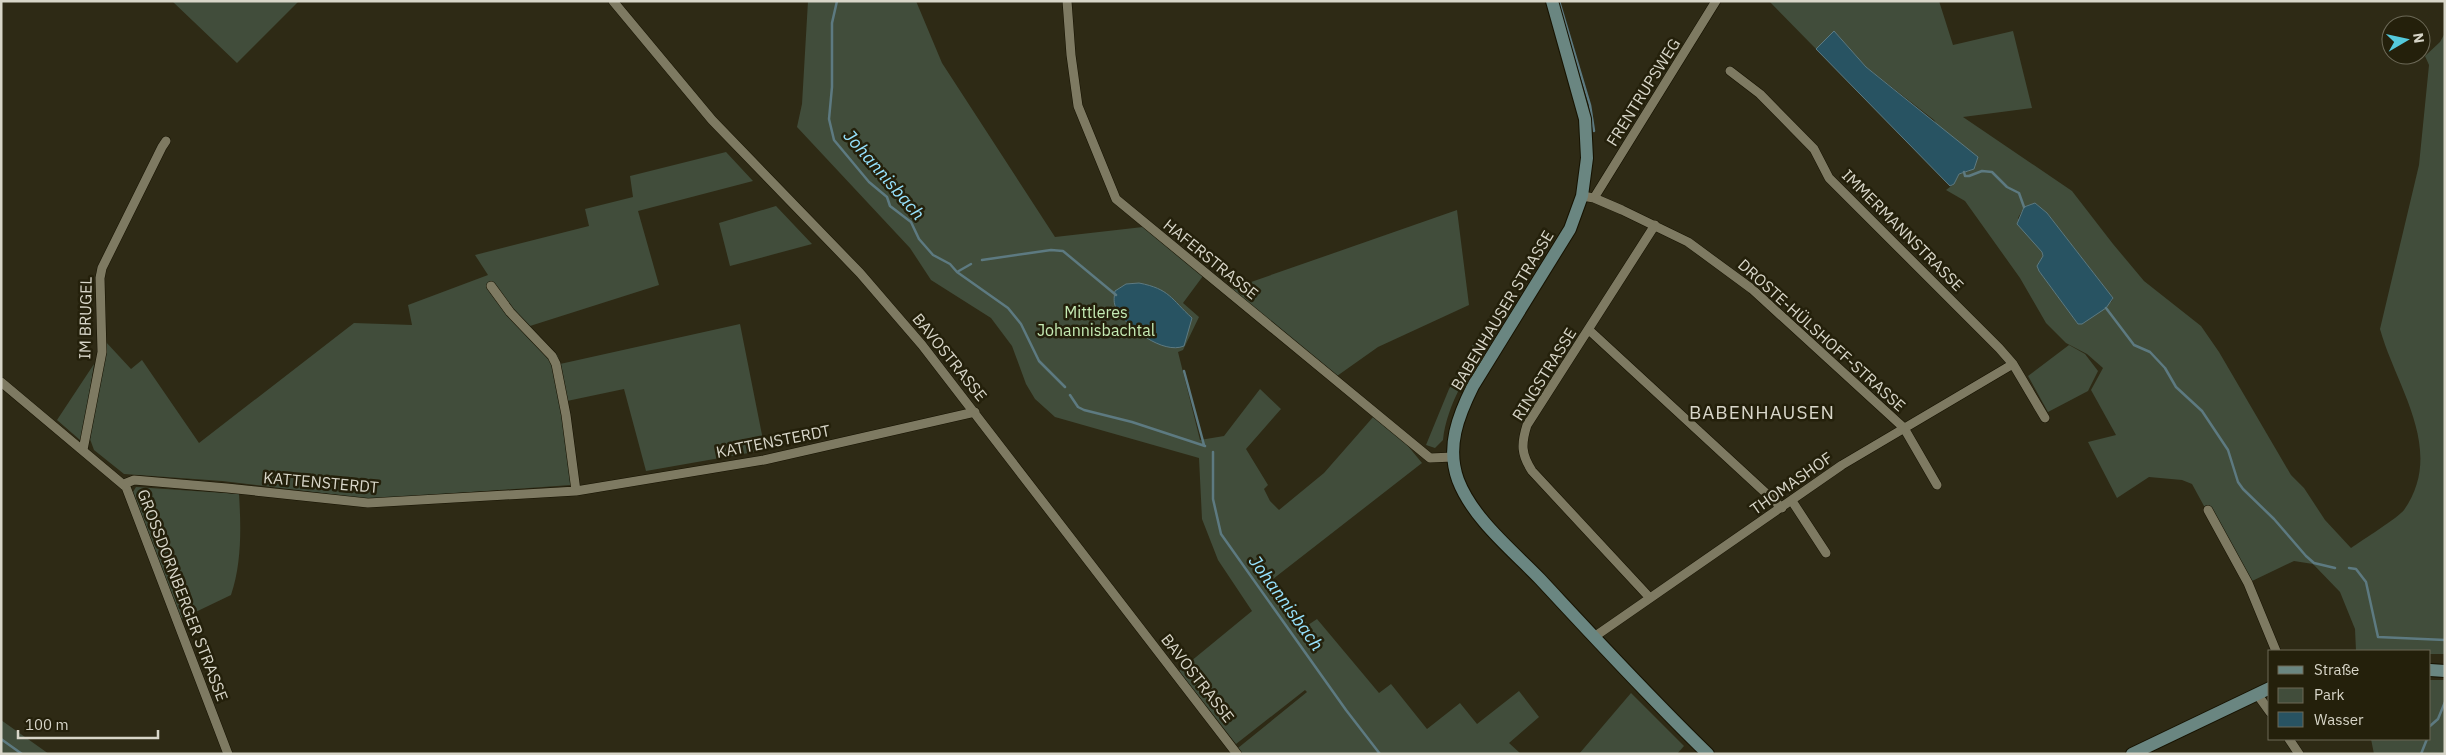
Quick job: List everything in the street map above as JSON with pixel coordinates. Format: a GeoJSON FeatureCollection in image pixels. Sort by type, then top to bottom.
{"type":"FeatureCollection","features":[{"type":"Feature","properties":{"kind":"main road","name":"BABENHAUSER STRASSE"},"geometry":{"type":"LineString","coordinates":[[1552,1],[1585,119],[1588,197],[1472,386],[1456,425],[1453,456],[1458,479],[1478,512],[1594,637],[1708,754]]}},
{"type":"Feature","properties":{"kind":"main road"},"geometry":{"type":"LineString","coordinates":[[2132,754],[2268,689]]}},
{"type":"Feature","properties":{"kind":"street","name":"BAVOSTRASSE"},"geometry":{"type":"LineString","coordinates":[[613,1],[712,120],[881,296],[975,412],[1238,754]]}},
{"type":"Feature","properties":{"kind":"street","name":"HAFERSTRASSE"},"geometry":{"type":"LineString","coordinates":[[1067,1],[1071,55],[1078,106],[1116,199],[1430,458],[1453,456]]}},
{"type":"Feature","properties":{"kind":"street","name":"FRENTRUPSWEG"},"geometry":{"type":"LineString","coordinates":[[1588,197],[1716,1]]}},
{"type":"Feature","properties":{"kind":"street","name":"IMMERMANNSTRASSE"},"geometry":{"type":"LineString","coordinates":[[1730,71],[1760,94],[1814,149],[1829,178],[1999,348],[2013,364],[2045,418]]}},
{"type":"Feature","properties":{"kind":"street","name":"IM BRUGEL"},"geometry":{"type":"LineString","coordinates":[[83,450],[102,352],[100,284],[102,268],[166,141]]}},
{"type":"Feature","properties":{"kind":"street","name":"DROSTE-HÜLSHOFF-STRASSE"},"geometry":{"type":"LineString","coordinates":[[1588,197],[1655,225],[1688,242],[1752,288],[1904,428],[1937,485]]}},
{"type":"Feature","properties":{"kind":"street","name":"RINGSTRASSE"},"geometry":{"type":"LineString","coordinates":[[1650,598],[1532,471],[1521,449],[1527,426],[1655,225]]}},
{"type":"Feature","properties":{"kind":"street"},"geometry":{"type":"LineString","coordinates":[[491,286],[510,312],[552,356],[556,364],[566,415],[576,491]]}},
{"type":"Feature","properties":{"kind":"street"},"geometry":{"type":"LineString","coordinates":[[1589,330],[1782,508]]}},
{"type":"Feature","properties":{"kind":"street","name":"THOMASHOF"},"geometry":{"type":"LineString","coordinates":[[1594,637],[1842,466],[2013,364]]}},
{"type":"Feature","properties":{"kind":"street","name":"GROSSDORNBERGER STRASSE"},"geometry":{"type":"LineString","coordinates":[[1,382],[124,484],[228,754]]}},
{"type":"Feature","properties":{"kind":"street","name":"KATTENSTERDT"},"geometry":{"type":"LineString","coordinates":[[124,484],[134,480],[228,488],[368,504],[576,491],[764,460],[975,412]]}},
{"type":"Feature","properties":{"kind":"street"},"geometry":{"type":"LineString","coordinates":[[1792,501],[1826,553]]}},
{"type":"Feature","properties":{"kind":"street"},"geometry":{"type":"LineString","coordinates":[[2208,510],[2254,596],[2276,650]]}},
{"type":"Feature","properties":{"kind":"street"},"geometry":{"type":"LineString","coordinates":[[2257,694],[2268,709]]}},
{"type":"Feature","properties":{"kind":"street"},"geometry":{"type":"LineString","coordinates":[[2290,740],[2299,754]]}},
{"type":"Feature","properties":{"kind":"green space"},"geometry":{"type":"Polygon","coordinates":[[[172,1],[299,1],[237,63],[172,1]]]}},
{"type":"Feature","properties":{"kind":"green space","name":"Mittleres Johannisbachtal"},"geometry":{"type":"Polygon","coordinates":[[[808,1],[916,1],[942,63],[1055,237],[1143,227],[1203,276],[1183,303],[1199,317],[1183,350],[1178,352],[1200,440],[1224,436],[1260,389],[1281,409],[1246,449],[1268,485],[1264,489],[1270,501],[1279,510],[1324,473],[1374,416],[1403,440],[1422,463],[1273,579],[1308,625],[1317,619],[1379,693],[1391,684],[1427,729],[1460,703],[1477,724],[1519,691],[1539,717],[1509,743],[1521,754],[1243,754],[1238,748],[1307,692],[1305,690],[1236,744],[1179,671],[1252,611],[1218,560],[1202,519],[1199,458],[1055,417],[1035,399],[1026,384],[1012,346],[991,318],[931,280],[910,248],[797,127],[802,104],[808,1]]]}},
{"type":"Feature","properties":{"kind":"green space"},"geometry":{"type":"Polygon","coordinates":[[[1769,1],[1939,1],[1953,45],[2013,31],[2032,108],[1963,117],[2072,191],[2144,281],[2201,326],[2219,352],[2291,475],[2304,488],[2325,520],[2351,548],[2401,513],[2416,487],[2420,465],[2419,442],[2414,419],[2380,329],[2419,165],[2429,65],[2431,65],[2431,50],[2440,42],[2445,33],[2445,654],[2431,654],[2431,650],[2356,650],[2355,629],[2340,592],[2313,564],[2294,561],[2250,582],[2212,511],[2204,506],[2192,484],[2182,480],[2149,477],[2117,498],[2088,442],[2116,435],[2091,390],[2103,368],[2087,354],[2066,343],[2046,323],[2020,278],[1965,201],[1946,190],[1954,184],[1959,174],[1969,171],[1934,120],[1866,67],[1834,31],[1816,49],[1769,1]],[[2035,203],[2024,207],[2018,218],[2042,252],[2043,256],[2037,266],[2039,271],[2078,324],[2112,301],[2113,298],[2047,213],[2035,203]]]}},
{"type":"Feature","properties":{"kind":"green space"},"geometry":{"type":"Polygon","coordinates":[[[726,152],[753,181],[638,211],[659,285],[530,326],[558,356],[560,364],[740,324],[765,450],[646,471],[624,389],[567,401],[571,485],[371,499],[222,481],[124,474],[94,450],[90,439],[105,341],[131,369],[142,360],[199,443],[354,323],[412,325],[408,305],[488,275],[475,255],[589,226],[585,209],[633,197],[630,176],[726,152]]]}},
{"type":"Feature","properties":{"kind":"green space"},"geometry":{"type":"Polygon","coordinates":[[[776,206],[812,244],[730,266],[719,223],[776,206]]]}},
{"type":"Feature","properties":{"kind":"green space"},"geometry":{"type":"Polygon","coordinates":[[[1457,210],[1469,305],[1378,347],[1337,376],[1231,289],[1457,210]]]}},
{"type":"Feature","properties":{"kind":"green space"},"geometry":{"type":"Polygon","coordinates":[[[1477,337],[1488,337],[1454,400],[1445,426],[1443,440],[1435,448],[1426,445],[1449,389],[1477,337]]]}},
{"type":"Feature","properties":{"kind":"green space"},"geometry":{"type":"Polygon","coordinates":[[[2069,345],[2085,354],[2098,371],[2088,391],[2048,412],[2028,376],[2069,345]]]}},
{"type":"Feature","properties":{"kind":"green space"},"geometry":{"type":"Polygon","coordinates":[[[94,364],[83,437],[80,440],[57,420],[94,364]]]}},
{"type":"Feature","properties":{"kind":"green space"},"geometry":{"type":"Polygon","coordinates":[[[136,487],[239,494],[239,557],[231,595],[181,619],[133,492],[136,487]]]}},
{"type":"Feature","properties":{"kind":"green space"},"geometry":{"type":"Polygon","coordinates":[[[2431,680],[2445,680],[2445,754],[2374,754],[2371,740],[2431,740],[2431,680]]]}},
{"type":"Feature","properties":{"kind":"green space"},"geometry":{"type":"Polygon","coordinates":[[[1631,693],[1684,746],[1677,754],[1579,754],[1631,693]]]}},
{"type":"Feature","properties":{"kind":"green space"},"geometry":{"type":"Polygon","coordinates":[[[1,720],[49,754],[1,754],[1,720]]]}},
{"type":"Feature","properties":{"kind":"water"},"geometry":{"type":"Polygon","coordinates":[[[1834,31],[1866,67],[1978,157],[1974,169],[1959,174],[1954,184],[1950,186],[1816,49],[1834,31]]]}},
{"type":"Feature","properties":{"kind":"water"},"geometry":{"type":"Polygon","coordinates":[[[2035,203],[2047,213],[2113,298],[2106,308],[2082,324],[2078,324],[2039,271],[2037,266],[2043,256],[2042,252],[2017,224],[2024,207],[2035,203]]]}},
{"type":"Feature","properties":{"kind":"water"},"geometry":{"type":"Polygon","coordinates":[[[1139,283],[1149,285],[1164,292],[1192,318],[1184,346],[1176,348],[1166,347],[1146,338],[1129,324],[1117,310],[1114,303],[1115,291],[1126,284],[1139,283]]]}},
{"type":"Feature","properties":{"kind":"waterway","name":"Johannisbach"},"geometry":{"type":"LineString","coordinates":[[837,1],[832,23],[832,87],[829,119],[834,140],[869,182],[887,197],[890,206],[911,222],[919,239],[933,255],[950,264],[957,272],[971,264]]}},
{"type":"Feature","properties":{"kind":"waterway"},"geometry":{"type":"LineString","coordinates":[[1559,1],[1590,105],[1594,131]]}},
{"type":"Feature","properties":{"kind":"waterway"},"geometry":{"type":"LineString","coordinates":[[1964,172],[1965,176],[1982,171],[1992,172],[2007,187],[2019,193],[2024,207]]}},
{"type":"Feature","properties":{"kind":"waterway","name":"Johannisbach"},"geometry":{"type":"LineString","coordinates":[[982,260],[1051,250],[1063,251],[1116,295]]}},
{"type":"Feature","properties":{"kind":"waterway"},"geometry":{"type":"LineString","coordinates":[[957,272],[1008,308],[1021,324],[1039,361],[1065,387]]}},
{"type":"Feature","properties":{"kind":"waterway"},"geometry":{"type":"LineString","coordinates":[[2106,308],[2134,345],[2150,352],[2165,368],[2176,387],[2202,411],[2228,450],[2238,482],[2243,489],[2274,519],[2314,563],[2335,568]]}},
{"type":"Feature","properties":{"kind":"waterway","name":"Johannisbach"},"geometry":{"type":"LineString","coordinates":[[1184,371],[1204,445]]}},
{"type":"Feature","properties":{"kind":"waterway"},"geometry":{"type":"LineString","coordinates":[[1070,395],[1078,407],[1084,410],[1132,422],[1205,446]]}},
{"type":"Feature","properties":{"kind":"waterway","name":"Johannisbach"},"geometry":{"type":"LineString","coordinates":[[1213,452],[1213,499],[1221,534],[1346,710],[1380,754]]}},
{"type":"Feature","properties":{"kind":"waterway"},"geometry":{"type":"LineString","coordinates":[[2349,568],[2356,569],[2366,582],[2378,637],[2445,640]]}},
{"type":"Feature","properties":{"kind":"waterway"},"geometry":{"type":"LineString","coordinates":[[2431,725],[2438,719],[2445,702]]}},
{"type":"Feature","properties":{"kind":"waterway"},"geometry":{"type":"LineString","coordinates":[[1,739],[22,754]]}},
{"type":"Feature","properties":{"kind":"waterway"},"geometry":{"type":"LineString","coordinates":[[2421,754],[2427,740]]}},
{"type":"Feature","properties":{"kind":"district","name":"BABENHAUSEN"},"geometry":{"type":"Point","coordinates":[1762,412]}}]}
